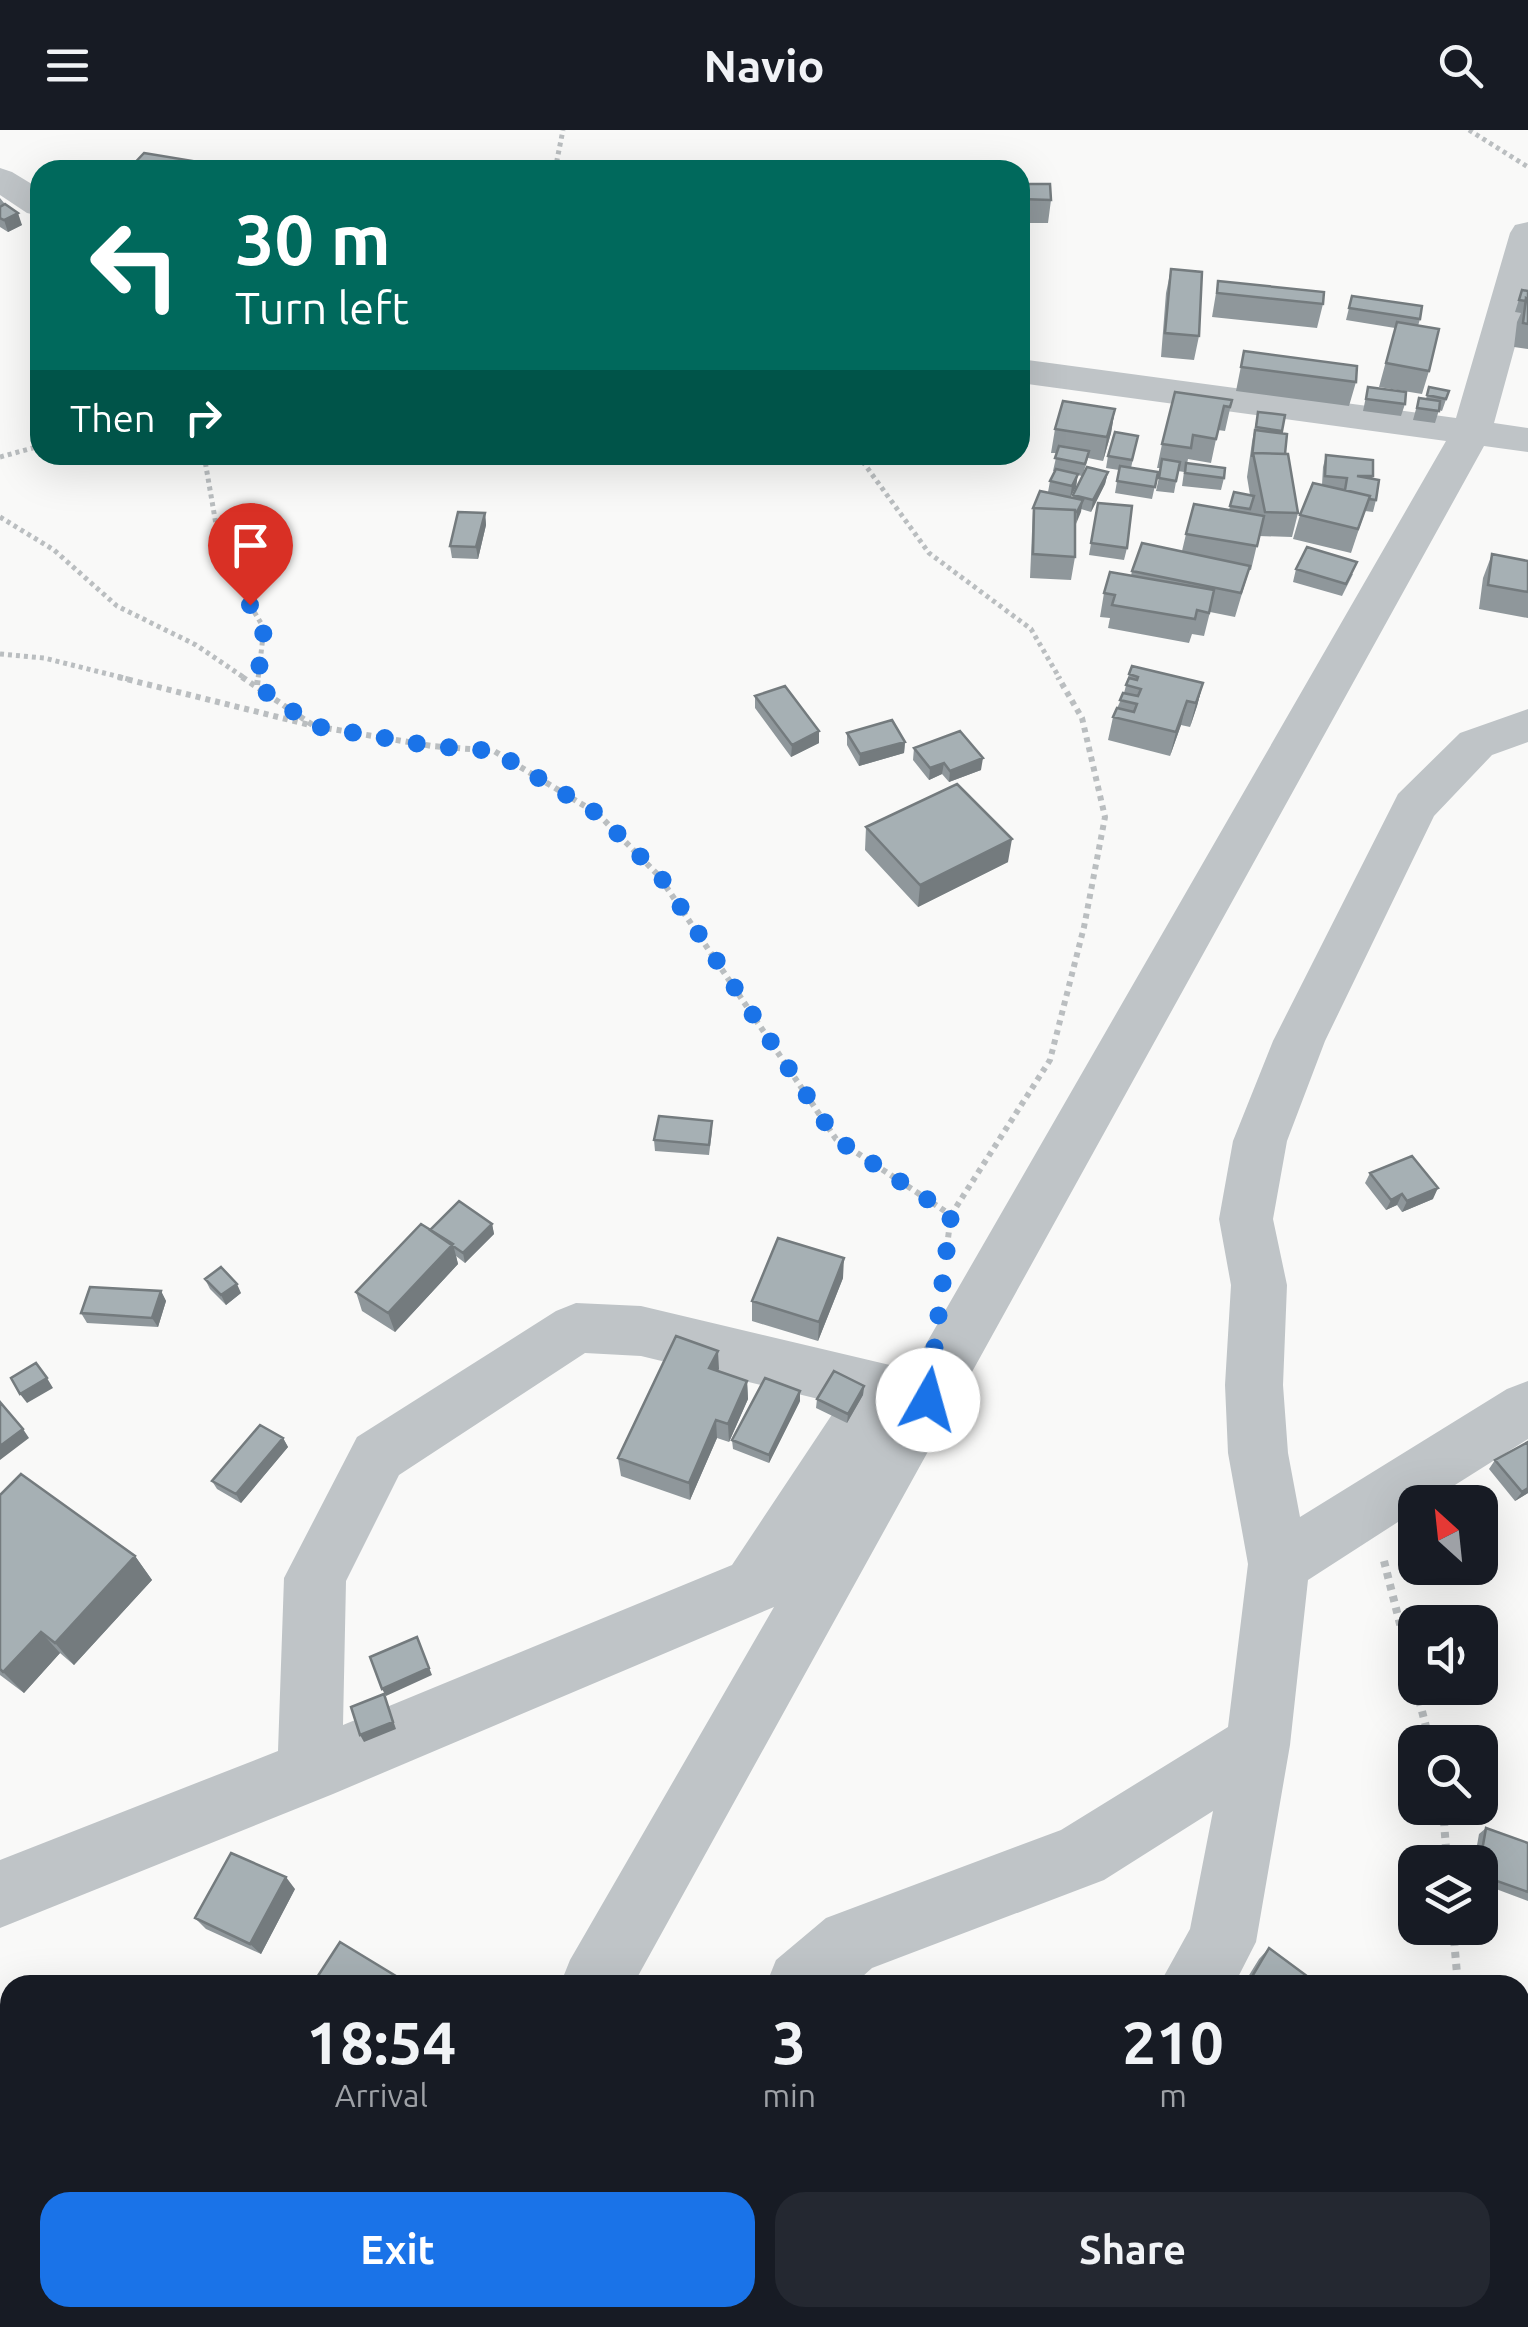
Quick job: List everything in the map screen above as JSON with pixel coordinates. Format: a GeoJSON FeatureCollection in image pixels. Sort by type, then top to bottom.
{"type":"FeatureCollection","features":[{"type":"Feature","properties":{"kind":"street"},"geometry":{"type":"LineString","coordinates":[[0,179],[30,198]]}},
{"type":"Feature","properties":{"kind":"street"},"geometry":{"type":"LineString","coordinates":[[601,1975],[905,1395],[1472,431],[1528,233]]}},
{"type":"Feature","properties":{"kind":"street"},"geometry":{"type":"LineString","coordinates":[[1030,372],[1528,440]]}},
{"type":"Feature","properties":{"kind":"street"},"geometry":{"type":"LineString","coordinates":[[1201,1975],[1222,1942],[1258,1745],[1279,1564],[1258,1453],[1254,1385],[1260,1285],[1246,1219],[1260,1141],[1299,1041],[1415,806],[1476,744],[1528,725]]}},
{"type":"Feature","properties":{"kind":"street"},"geometry":{"type":"LineString","coordinates":[[310,1771],[315,1578],[378,1456],[576,1328],[641,1331],[905,1395]]}},
{"type":"Feature","properties":{"kind":"street"},"geometry":{"type":"LineString","coordinates":[[0,1894],[310,1771],[754,1586],[905,1395]]}},
{"type":"Feature","properties":{"kind":"street"},"geometry":{"type":"LineString","coordinates":[[1279,1564],[1528,1407]]}},
{"type":"Feature","properties":{"kind":"street"},"geometry":{"type":"LineString","coordinates":[[813,1975],[850,1942],[1080,1856],[1258,1745]]}},
{"type":"Feature","properties":{"kind":"path"},"geometry":{"type":"LineString","coordinates":[[558,160],[562,130]]}},
{"type":"Feature","properties":{"kind":"path"},"geometry":{"type":"LineString","coordinates":[[1469,130],[1528,167]]}},
{"type":"Feature","properties":{"kind":"path"},"geometry":{"type":"LineString","coordinates":[[0,457],[30,449]]}},
{"type":"Feature","properties":{"kind":"path"},"geometry":{"type":"LineString","coordinates":[[206,465],[222,559],[264,628],[257,686]]}},
{"type":"Feature","properties":{"kind":"path"},"geometry":{"type":"LineString","coordinates":[[865,465],[929,552],[1031,630],[1082,718],[1105,817],[1084,926],[1050,1060],[951,1215],[944,1270]]}},
{"type":"Feature","properties":{"kind":"path"},"geometry":{"type":"LineString","coordinates":[[0,516],[54,550],[117,606],[196,645],[314,726]]}},
{"type":"Feature","properties":{"kind":"path"},"geometry":{"type":"LineString","coordinates":[[0,654],[44,658],[314,726],[432,746],[494,751],[598,814],[660,876],[836,1139],[951,1215]]}},
{"type":"Feature","properties":{"kind":"path"},"geometry":{"type":"LineString","coordinates":[[1371,1506],[1398,1614]]}},
{"type":"Feature","properties":{"kind":"path"},"geometry":{"type":"LineString","coordinates":[[1454,1945],[1457,1975]]}},
{"type":"Feature","properties":{"kind":"building"},"geometry":{"type":"Polygon","coordinates":[[[144,153],[187,160],[137,160],[144,153]]]}},
{"type":"Feature","properties":{"kind":"building"},"geometry":{"type":"Polygon","coordinates":[[[1030,184],[1050,184],[1051,200],[1030,199],[1030,184]]]}},
{"type":"Feature","properties":{"kind":"building"},"geometry":{"type":"Polygon","coordinates":[[[5,204],[18,213],[4,220],[0,218],[0,207],[5,204]]]}},
{"type":"Feature","properties":{"kind":"building"},"geometry":{"type":"Polygon","coordinates":[[[1171,269],[1202,272],[1199,336],[1165,333],[1171,269]]]}},
{"type":"Feature","properties":{"kind":"building"},"geometry":{"type":"Polygon","coordinates":[[[1218,281],[1324,292],[1323,304],[1217,293],[1218,281]]]}},
{"type":"Feature","properties":{"kind":"building"},"geometry":{"type":"Polygon","coordinates":[[[1522,290],[1528,291],[1526,301],[1519,300],[1522,290]]]}},
{"type":"Feature","properties":{"kind":"building"},"geometry":{"type":"Polygon","coordinates":[[[1352,296],[1422,306],[1420,319],[1349,308],[1352,296]]]}},
{"type":"Feature","properties":{"kind":"building"},"geometry":{"type":"Polygon","coordinates":[[[1528,299],[1528,324],[1523,323],[1528,299]]]}},
{"type":"Feature","properties":{"kind":"building"},"geometry":{"type":"Polygon","coordinates":[[[1397,322],[1439,329],[1429,371],[1386,363],[1397,322]]]}},
{"type":"Feature","properties":{"kind":"building"},"geometry":{"type":"Polygon","coordinates":[[[1244,351],[1357,366],[1356,382],[1241,367],[1244,351]]]}},
{"type":"Feature","properties":{"kind":"building"},"geometry":{"type":"Polygon","coordinates":[[[1368,387],[1406,392],[1405,404],[1366,399],[1368,387]]]}},
{"type":"Feature","properties":{"kind":"building"},"geometry":{"type":"Polygon","coordinates":[[[1429,387],[1449,391],[1446,399],[1427,395],[1429,387]]]}},
{"type":"Feature","properties":{"kind":"building"},"geometry":{"type":"Polygon","coordinates":[[[1175,392],[1232,400],[1230,407],[1224,406],[1216,439],[1193,435],[1191,448],[1162,444],[1175,392]]]}},
{"type":"Feature","properties":{"kind":"building"},"geometry":{"type":"Polygon","coordinates":[[[1419,398],[1440,401],[1439,411],[1417,408],[1419,398]]]}},
{"type":"Feature","properties":{"kind":"building"},"geometry":{"type":"Polygon","coordinates":[[[1063,401],[1115,409],[1107,437],[1055,429],[1063,401]]]}},
{"type":"Feature","properties":{"kind":"building"},"geometry":{"type":"Polygon","coordinates":[[[1258,412],[1285,415],[1282,431],[1256,427],[1258,412]]]}},
{"type":"Feature","properties":{"kind":"building"},"geometry":{"type":"Polygon","coordinates":[[[1255,430],[1287,434],[1285,454],[1253,453],[1252,457],[1255,430]]]}},
{"type":"Feature","properties":{"kind":"building"},"geometry":{"type":"Polygon","coordinates":[[[1115,432],[1138,436],[1132,460],[1108,456],[1115,432]]]}},
{"type":"Feature","properties":{"kind":"building"},"geometry":{"type":"Polygon","coordinates":[[[1059,446],[1089,451],[1085,464],[1055,458],[1059,446]]]}},
{"type":"Feature","properties":{"kind":"building"},"geometry":{"type":"Polygon","coordinates":[[[1253,453],[1288,454],[1298,513],[1265,512],[1253,453]]]}},
{"type":"Feature","properties":{"kind":"building"},"geometry":{"type":"Polygon","coordinates":[[[1326,455],[1373,460],[1373,476],[1357,476],[1379,480],[1376,500],[1345,490],[1347,478],[1325,476],[1326,455]]]}},
{"type":"Feature","properties":{"kind":"building"},"geometry":{"type":"Polygon","coordinates":[[[1162,459],[1180,462],[1176,481],[1159,478],[1162,459]]]}},
{"type":"Feature","properties":{"kind":"building"},"geometry":{"type":"Polygon","coordinates":[[[1186,463],[1225,468],[1224,478],[1185,473],[1186,463]]]}},
{"type":"Feature","properties":{"kind":"building"},"geometry":{"type":"Polygon","coordinates":[[[1120,466],[1158,472],[1155,487],[1117,481],[1120,466]]]}},
{"type":"Feature","properties":{"kind":"building"},"geometry":{"type":"Polygon","coordinates":[[[1087,467],[1108,472],[1093,500],[1073,495],[1087,467]]]}},
{"type":"Feature","properties":{"kind":"building"},"geometry":{"type":"Polygon","coordinates":[[[1056,469],[1078,474],[1072,486],[1050,481],[1056,469]]]}},
{"type":"Feature","properties":{"kind":"building"},"geometry":{"type":"Polygon","coordinates":[[[1313,483],[1370,496],[1358,529],[1300,515],[1313,483]]]}},
{"type":"Feature","properties":{"kind":"building"},"geometry":{"type":"Polygon","coordinates":[[[1040,491],[1083,500],[1077,512],[1033,508],[1040,491]]]}},
{"type":"Feature","properties":{"kind":"building"},"geometry":{"type":"Polygon","coordinates":[[[1234,492],[1254,496],[1250,509],[1230,506],[1234,492]]]}},
{"type":"Feature","properties":{"kind":"building"},"geometry":{"type":"Polygon","coordinates":[[[1098,503],[1132,506],[1127,548],[1091,543],[1098,503]]]}},
{"type":"Feature","properties":{"kind":"building"},"geometry":{"type":"Polygon","coordinates":[[[1194,504],[1264,516],[1257,546],[1186,534],[1194,504]]]}},
{"type":"Feature","properties":{"kind":"building"},"geometry":{"type":"Polygon","coordinates":[[[1034,508],[1075,510],[1075,557],[1033,554],[1034,508]]]}},
{"type":"Feature","properties":{"kind":"building"},"geometry":{"type":"Polygon","coordinates":[[[458,512],[485,513],[476,547],[450,546],[458,512]]]}},
{"type":"Feature","properties":{"kind":"building"},"geometry":{"type":"Polygon","coordinates":[[[1142,543],[1250,566],[1241,593],[1132,571],[1142,543]]]}},
{"type":"Feature","properties":{"kind":"building"},"geometry":{"type":"Polygon","coordinates":[[[1307,547],[1357,562],[1346,584],[1296,569],[1307,547]]]}},
{"type":"Feature","properties":{"kind":"building"},"geometry":{"type":"Polygon","coordinates":[[[1492,554],[1528,561],[1528,592],[1488,585],[1492,554]]]}},
{"type":"Feature","properties":{"kind":"building"},"geometry":{"type":"Polygon","coordinates":[[[1110,572],[1214,590],[1209,613],[1197,610],[1195,619],[1112,605],[1115,595],[1104,593],[1110,572]]]}},
{"type":"Feature","properties":{"kind":"building"},"geometry":{"type":"Polygon","coordinates":[[[1132,666],[1203,683],[1196,703],[1187,701],[1176,732],[1113,717],[1117,708],[1134,712],[1137,704],[1120,700],[1123,693],[1138,696],[1141,689],[1126,685],[1129,678],[1138,677],[1129,674],[1132,666]]]}},
{"type":"Feature","properties":{"kind":"building"},"geometry":{"type":"Polygon","coordinates":[[[785,686],[819,731],[792,745],[755,696],[785,686]]]}},
{"type":"Feature","properties":{"kind":"building"},"geometry":{"type":"Polygon","coordinates":[[[892,720],[905,742],[860,754],[847,733],[892,720]]]}},
{"type":"Feature","properties":{"kind":"building"},"geometry":{"type":"Polygon","coordinates":[[[960,731],[983,758],[950,771],[944,763],[930,768],[914,748],[960,731]]]}},
{"type":"Feature","properties":{"kind":"building"},"geometry":{"type":"Polygon","coordinates":[[[957,784],[1012,839],[920,885],[866,827],[957,784]]]}},
{"type":"Feature","properties":{"kind":"building"},"geometry":{"type":"Polygon","coordinates":[[[659,1116],[712,1121],[709,1145],[654,1140],[659,1116]]]}},
{"type":"Feature","properties":{"kind":"building"},"geometry":{"type":"Polygon","coordinates":[[[1412,1156],[1438,1188],[1407,1201],[1402,1194],[1391,1200],[1370,1173],[1412,1156]]]}},
{"type":"Feature","properties":{"kind":"building"},"geometry":{"type":"Polygon","coordinates":[[[459,1201],[492,1224],[463,1253],[430,1230],[459,1201]]]}},
{"type":"Feature","properties":{"kind":"building"},"geometry":{"type":"Polygon","coordinates":[[[421,1224],[453,1244],[388,1313],[356,1292],[421,1224]]]}},
{"type":"Feature","properties":{"kind":"building"},"geometry":{"type":"Polygon","coordinates":[[[778,1238],[844,1258],[819,1322],[752,1301],[778,1238]]]}},
{"type":"Feature","properties":{"kind":"building"},"geometry":{"type":"Polygon","coordinates":[[[221,1267],[237,1284],[221,1295],[205,1279],[221,1267]]]}},
{"type":"Feature","properties":{"kind":"building"},"geometry":{"type":"Polygon","coordinates":[[[90,1287],[161,1291],[152,1318],[81,1313],[90,1287]]]}},
{"type":"Feature","properties":{"kind":"building"},"geometry":{"type":"Polygon","coordinates":[[[676,1336],[718,1351],[709,1368],[747,1381],[728,1424],[716,1420],[689,1483],[618,1458],[676,1336]]]}},
{"type":"Feature","properties":{"kind":"building"},"geometry":{"type":"Polygon","coordinates":[[[36,1363],[47,1378],[20,1394],[11,1378],[36,1363]]]}},
{"type":"Feature","properties":{"kind":"building"},"geometry":{"type":"Polygon","coordinates":[[[834,1371],[864,1386],[848,1414],[817,1399],[834,1371]]]}},
{"type":"Feature","properties":{"kind":"building"},"geometry":{"type":"Polygon","coordinates":[[[765,1378],[800,1391],[769,1455],[732,1440],[765,1378]]]}},
{"type":"Feature","properties":{"kind":"building"},"geometry":{"type":"Polygon","coordinates":[[[0,1402],[23,1429],[0,1446],[0,1402]]]}},
{"type":"Feature","properties":{"kind":"building"},"geometry":{"type":"Polygon","coordinates":[[[260,1425],[283,1438],[236,1494],[212,1481],[260,1425]]]}},
{"type":"Feature","properties":{"kind":"building"},"geometry":{"type":"Polygon","coordinates":[[[1528,1442],[1528,1488],[1522,1492],[1495,1460],[1528,1442]]]}},
{"type":"Feature","properties":{"kind":"building"},"geometry":{"type":"Polygon","coordinates":[[[21,1474],[135,1556],[55,1643],[41,1632],[3,1672],[0,1495],[21,1474]]]}},
{"type":"Feature","properties":{"kind":"building"},"geometry":{"type":"Polygon","coordinates":[[[417,1637],[429,1668],[382,1689],[370,1657],[417,1637]]]}},
{"type":"Feature","properties":{"kind":"building"},"geometry":{"type":"Polygon","coordinates":[[[384,1694],[393,1722],[360,1735],[351,1707],[384,1694]]]}},
{"type":"Feature","properties":{"kind":"building"},"geometry":{"type":"Polygon","coordinates":[[[1486,1828],[1528,1843],[1528,1892],[1498,1881],[1498,1845],[1483,1845],[1486,1828]]]}},
{"type":"Feature","properties":{"kind":"building"},"geometry":{"type":"Polygon","coordinates":[[[231,1853],[286,1877],[250,1944],[195,1918],[231,1853]]]}},
{"type":"Feature","properties":{"kind":"building"},"geometry":{"type":"Polygon","coordinates":[[[340,1942],[394,1975],[319,1975],[340,1942]]]}},
{"type":"Feature","properties":{"kind":"building"},"geometry":{"type":"Polygon","coordinates":[[[1269,1948],[1305,1975],[1253,1975],[1269,1948]]]}},
{"type":"Feature","properties":{"kind":"route"},"geometry":{"type":"LineString","coordinates":[[250,605],[264,628],[257,686],[314,726],[432,746],[494,751],[598,814],[660,876],[836,1139],[951,1215],[928,1400]]}}]}
